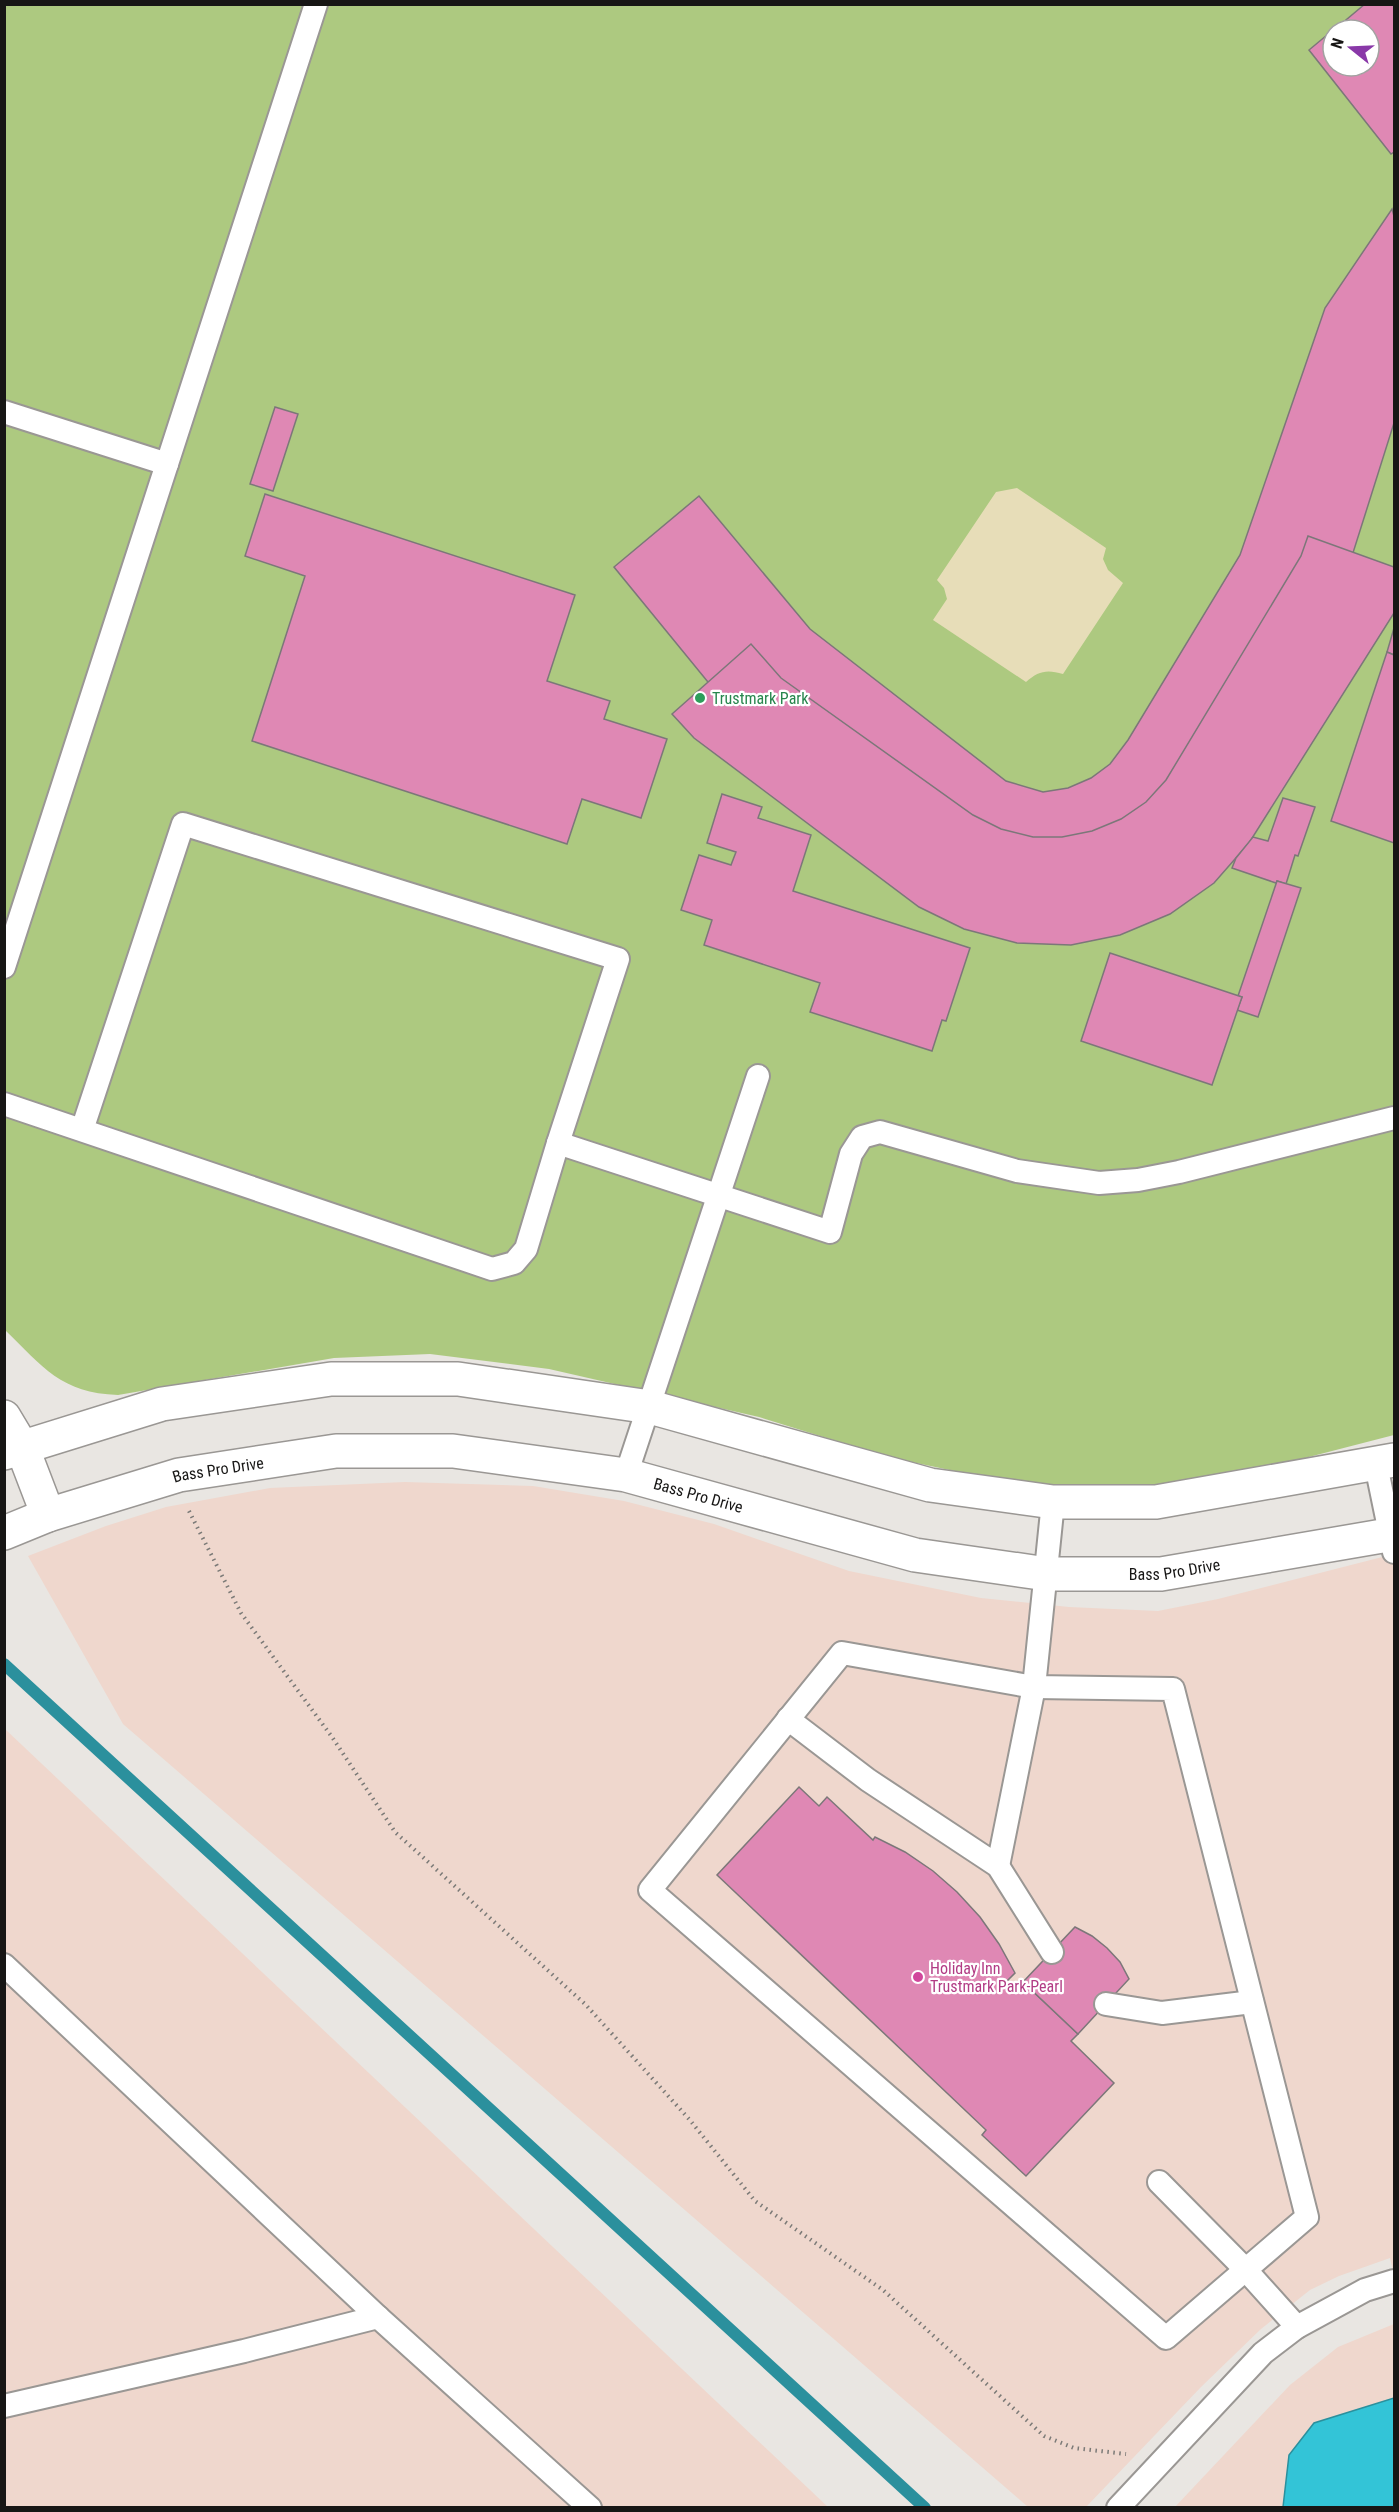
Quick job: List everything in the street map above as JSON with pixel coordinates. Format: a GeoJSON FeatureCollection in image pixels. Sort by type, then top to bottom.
{"type":"FeatureCollection","features":[{"type":"Feature","properties":{"kind":"street"},"geometry":{"type":"LineString","coordinates":[[13,1450],[162,1404],[331,1379],[458,1379],[650,1407],[930,1485],[1053,1502],[1156,1502],[1385,1462]]}},
{"type":"Feature","properties":{"kind":"street"},"geometry":{"type":"LineString","coordinates":[[4,1417],[13,1450],[48,1515]]}},
{"type":"Feature","properties":{"kind":"street","name":"Bass Pro Drive"},"geometry":{"type":"LineString","coordinates":[[4,1533],[48,1515],[172,1477],[336,1451],[453,1451],[626,1475],[915,1555],[1047,1574],[1161,1574],[1393,1540]]}},
{"type":"Feature","properties":{"kind":"lane"},"geometry":{"type":"LineString","coordinates":[[4,967],[316,4]]}},
{"type":"Feature","properties":{"kind":"lane"},"geometry":{"type":"LineString","coordinates":[[4,412],[167,464]]}},
{"type":"Feature","properties":{"kind":"lane"},"geometry":{"type":"LineString","coordinates":[[4,1104],[492,1269],[514,1263],[526,1249],[618,959],[183,824],[82,1130]]}},
{"type":"Feature","properties":{"kind":"lane"},"geometry":{"type":"LineString","coordinates":[[626,1475],[758,1076]]}},
{"type":"Feature","properties":{"kind":"lane"},"geometry":{"type":"LineString","coordinates":[[558,1143],[830,1232],[851,1154],[862,1137],[880,1132],[1017,1171],[1099,1183],[1138,1180],[1179,1172],[1395,1118]]}},
{"type":"Feature","properties":{"kind":"lane"},"geometry":{"type":"LineString","coordinates":[[1385,1462],[1393,1540]]}},
{"type":"Feature","properties":{"kind":"lane"},"geometry":{"type":"LineString","coordinates":[[998,1866],[1034,1687],[1053,1502]]}},
{"type":"Feature","properties":{"kind":"lane"},"geometry":{"type":"LineString","coordinates":[[842,1653],[1034,1687],[1173,1689],[1307,2217],[1166,2338],[650,1890],[788,1719],[842,1653]]}},
{"type":"Feature","properties":{"kind":"lane"},"geometry":{"type":"LineString","coordinates":[[788,1719],[868,1780],[998,1866],[1052,1952]]}},
{"type":"Feature","properties":{"kind":"lane"},"geometry":{"type":"LineString","coordinates":[[4,1965],[378,2316],[590,2508]]}},
{"type":"Feature","properties":{"kind":"lane"},"geometry":{"type":"LineString","coordinates":[[1106,2004],[1162,2013],[1252,2002]]}},
{"type":"Feature","properties":{"kind":"lane"},"geometry":{"type":"LineString","coordinates":[[1159,2182],[1245,2269],[1296,2327]]}},
{"type":"Feature","properties":{"kind":"lane"},"geometry":{"type":"LineString","coordinates":[[1118,2508],[1263,2353],[1296,2327],[1365,2290],[1395,2281]]}},
{"type":"Feature","properties":{"kind":"lane"},"geometry":{"type":"LineString","coordinates":[[4,2406],[244,2351],[378,2316]]}},
{"type":"Feature","properties":{"kind":"path"},"geometry":{"type":"LineString","coordinates":[[172,1477],[241,1613],[332,1737],[395,1832],[586,2005],[688,2119],[755,2201],[883,2290],[1044,2436],[1074,2448],[1125,2453],[1157,2468]]}},
{"type":"Feature","properties":{"kind":"shaded area"},"geometry":{"type":"Polygon","coordinates":[[[405,1482],[533,1486],[624,1501],[714,1524],[849,1571],[981,1598],[1069,1607],[1158,1611],[1218,1599],[1394,1554],[1394,2275],[1390,2258],[1339,2276],[1310,2290],[1261,2329],[1201,2387],[1086,2507],[1028,2507],[123,1724],[28,1556],[106,1526],[166,1507],[270,1488],[405,1482]]]}},
{"type":"Feature","properties":{"kind":"shaded area"},"geometry":{"type":"Polygon","coordinates":[[[5,1729],[828,2507],[5,2507],[5,1729]]]}},
{"type":"Feature","properties":{"kind":"shaded area"},"geometry":{"type":"Polygon","coordinates":[[[1394,2324],[1394,2507],[1174,2508],[1290,2385],[1338,2347],[1394,2324]]]}},
{"type":"Feature","properties":{"kind":"green space","name":"Trustmark Park"},"geometry":{"type":"Polygon","coordinates":[[[4,5],[1394,5],[1394,1435],[1255,1471],[1141,1487],[1011,1483],[888,1457],[759,1417],[549,1369],[430,1354],[334,1358],[118,1395],[98,1393],[67,1383],[54,1376],[5,1330],[4,5]]]}},
{"type":"Feature","properties":{"kind":"sand"},"geometry":{"type":"Polygon","coordinates":[[[1017,488],[1106,548],[1103,559],[1108,570],[1123,583],[1063,674],[1043,672],[1026,682],[933,620],[947,599],[944,588],[937,580],[996,492],[1017,488]]]}},
{"type":"Feature","properties":{"kind":"water"},"geometry":{"type":"Polygon","coordinates":[[[1394,2398],[1394,2507],[1283,2507],[1289,2455],[1314,2423],[1394,2398]]]}},
{"type":"Feature","properties":{"kind":"building"},"geometry":{"type":"Polygon","coordinates":[[[1365,4],[1394,4],[1394,152],[1391,154],[1331,78],[1381,78],[1381,18],[1348,18],[1365,4]]]}},
{"type":"Feature","properties":{"kind":"building"},"geometry":{"type":"Polygon","coordinates":[[[1321,40],[1321,65],[1309,50],[1321,40]]]}},
{"type":"Feature","properties":{"kind":"building"},"geometry":{"type":"Polygon","coordinates":[[[1392,209],[1394,216],[1394,423],[1340,594],[1211,816],[1181,848],[1147,874],[1107,890],[1065,896],[1022,895],[979,884],[943,866],[721,698],[614,567],[699,496],[810,629],[1006,781],[1043,792],[1068,788],[1091,778],[1110,764],[1128,740],[1240,555],[1325,308],[1392,209]]]}},
{"type":"Feature","properties":{"kind":"building"},"geometry":{"type":"Polygon","coordinates":[[[275,407],[298,414],[273,491],[250,484],[275,407]]]}},
{"type":"Feature","properties":{"kind":"building"},"geometry":{"type":"Polygon","coordinates":[[[265,494],[575,595],[547,681],[610,701],[604,719],[667,739],[641,818],[582,799],[567,844],[252,741],[305,576],[245,556],[265,494]]]}},
{"type":"Feature","properties":{"kind":"building"},"geometry":{"type":"Polygon","coordinates":[[[1308,536],[1394,567],[1394,613],[1249,843],[1214,883],[1170,914],[1120,935],[1071,945],[1017,943],[964,929],[919,907],[694,738],[672,714],[751,644],[781,678],[973,815],[1001,829],[1033,837],[1062,837],[1092,831],[1121,819],[1146,802],[1166,780],[1301,556],[1308,536]]]}},
{"type":"Feature","properties":{"kind":"building"},"geometry":{"type":"Polygon","coordinates":[[[1394,628],[1394,655],[1387,652],[1394,628]]]}},
{"type":"Feature","properties":{"kind":"building"},"geometry":{"type":"Polygon","coordinates":[[[1387,652],[1394,655],[1394,843],[1331,821],[1387,652]]]}},
{"type":"Feature","properties":{"kind":"building"},"geometry":{"type":"Polygon","coordinates":[[[722,794],[762,807],[758,818],[811,835],[793,891],[970,948],[946,1021],[942,1020],[932,1051],[810,1012],[820,983],[704,945],[712,920],[681,910],[699,855],[731,865],[736,852],[707,843],[722,794]]]}},
{"type":"Feature","properties":{"kind":"building"},"geometry":{"type":"Polygon","coordinates":[[[1283,798],[1315,807],[1286,884],[1277,881],[1276,883],[1232,868],[1236,858],[1253,837],[1268,841],[1283,798]]]}},
{"type":"Feature","properties":{"kind":"building"},"geometry":{"type":"Polygon","coordinates":[[[1277,881],[1301,888],[1258,1017],[1237,1010],[1242,997],[1238,996],[1277,881]]]}},
{"type":"Feature","properties":{"kind":"building"},"geometry":{"type":"Polygon","coordinates":[[[1110,953],[1242,997],[1212,1085],[1081,1041],[1110,953]]]}},
{"type":"Feature","properties":{"kind":"building","name":"Holiday Inn Trustmark Park-Pearl"},"geometry":{"type":"Polygon","coordinates":[[[799,1787],[819,1806],[827,1797],[873,1840],[875,1837],[905,1852],[933,1871],[957,1892],[980,1917],[999,1944],[1015,1973],[1006,1982],[1015,1990],[1023,1982],[1078,2034],[1071,2041],[1114,2083],[1026,2176],[982,2135],[986,2130],[717,1875],[799,1787]]]}},
{"type":"Feature","properties":{"kind":"building"},"geometry":{"type":"Polygon","coordinates":[[[1075,1927],[1092,1936],[1107,1948],[1120,1962],[1129,1979],[1078,2034],[1023,1982],[1075,1927]]]}},
{"type":"Feature","properties":{"kind":"waterway"},"geometry":{"type":"LineString","coordinates":[[4,1664],[925,2508]]}},
{"type":"Feature","properties":{"kind":"place","name":"Trustmark Park"},"geometry":{"type":"Point","coordinates":[700,698]}},
{"type":"Feature","properties":{"kind":"place","name":"Holiday Inn Trustmark Park-Pearl"},"geometry":{"type":"Point","coordinates":[918,1977]}}]}
